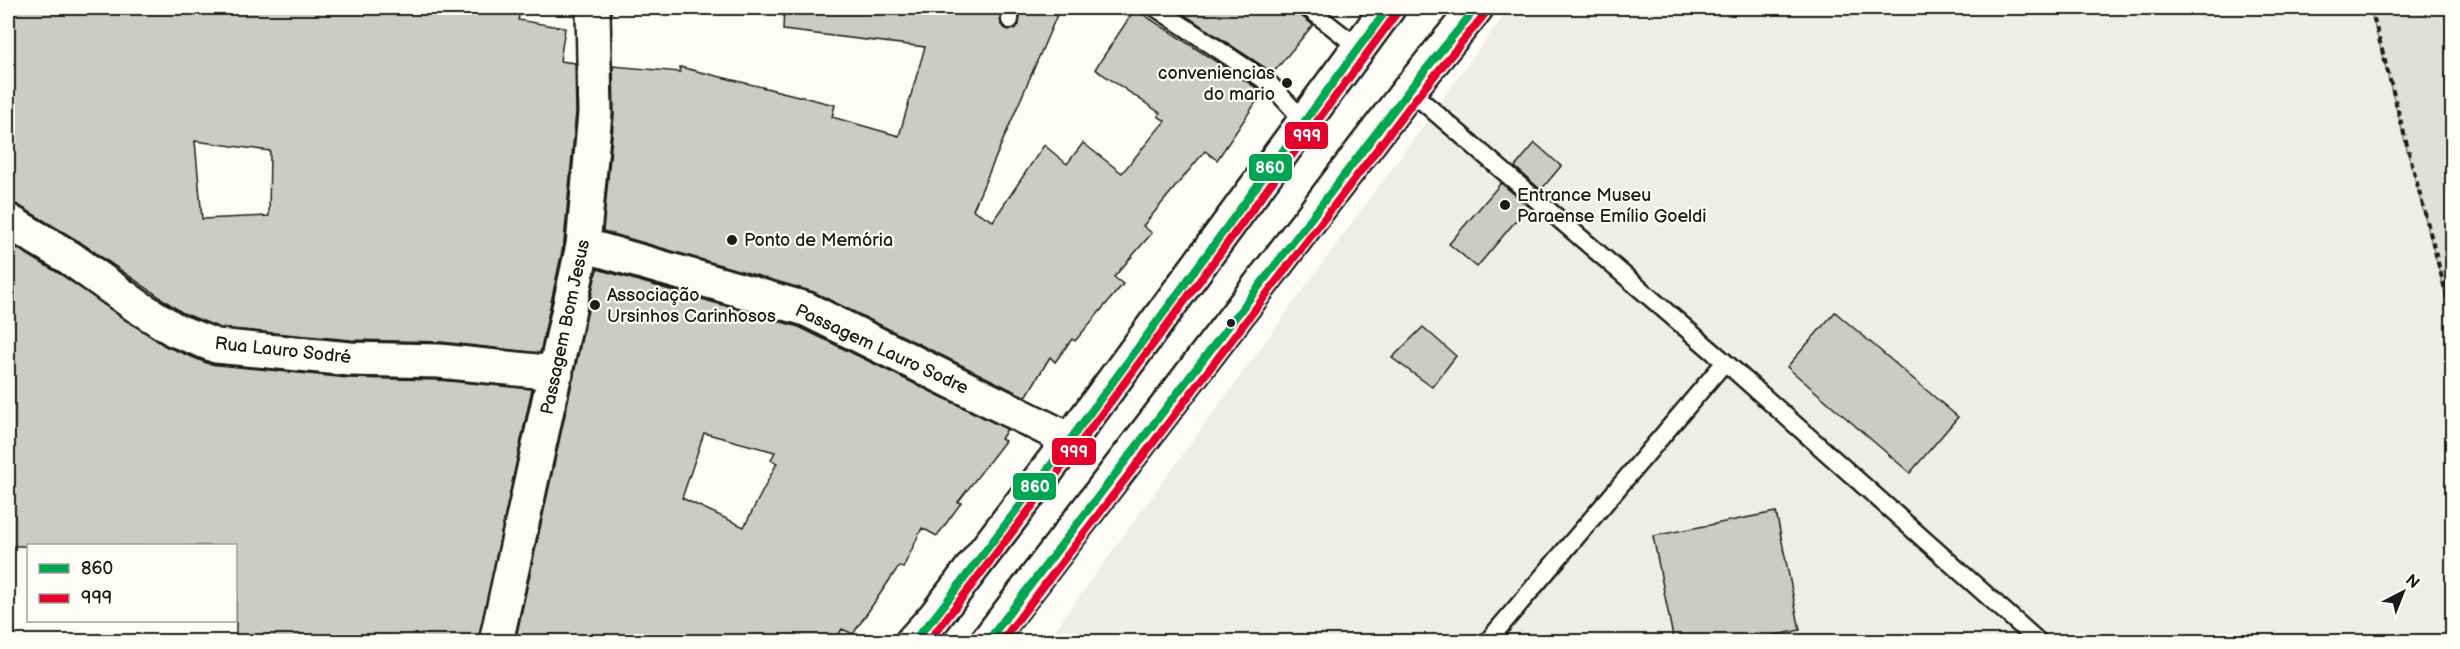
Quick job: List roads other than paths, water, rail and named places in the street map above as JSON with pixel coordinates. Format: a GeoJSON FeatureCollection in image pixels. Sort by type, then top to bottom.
{"type":"FeatureCollection","features":[{"type":"Feature","properties":{"kind":"street","name":"Passagem Bom Jesus"},"geometry":{"type":"LineString","coordinates":[[496,642],[583,245],[595,113],[593,8]]}},
{"type":"Feature","properties":{"kind":"street"},"geometry":{"type":"LineString","coordinates":[[912,642],[934,618],[1070,440],[1388,8]]}},
{"type":"Feature","properties":{"kind":"street"},"geometry":{"type":"LineString","coordinates":[[987,642],[1409,90],[1476,8]]}},
{"type":"Feature","properties":{"kind":"street","name":"Rua Lauro Sodré"},"geometry":{"type":"LineString","coordinates":[[8,221],[70,258],[175,330],[216,346],[350,359],[440,362],[556,374]]}},
{"type":"Feature","properties":{"kind":"street","name":"Passagem Lauro Sodre"},"geometry":{"type":"LineString","coordinates":[[583,245],[806,309],[1070,440]]}},
{"type":"Feature","properties":{"kind":"lane"},"geometry":{"type":"LineString","coordinates":[[1156,8],[1269,84],[1304,121]]}},
{"type":"Feature","properties":{"kind":"lane"},"geometry":{"type":"LineString","coordinates":[[1308,8],[1358,47]]}},
{"type":"Feature","properties":{"kind":"lane"},"geometry":{"type":"LineString","coordinates":[[1409,90],[1725,362],[2039,642]]}},
{"type":"Feature","properties":{"kind":"lane"},"geometry":{"type":"LineString","coordinates":[[1487,642],[1725,362]]}},
{"type":"Feature","properties":{"kind":"place","name":"conveniencias do mario"},"geometry":{"type":"Point","coordinates":[1287,83]}},
{"type":"Feature","properties":{"kind":"place","name":"Entrance Museu Paraense Emílio Goeldi"},"geometry":{"type":"Point","coordinates":[1505,205]}},
{"type":"Feature","properties":{"kind":"place","name":"Ponto de Memória"},"geometry":{"type":"Point","coordinates":[732,240]}},
{"type":"Feature","properties":{"kind":"place","name":"Associação Ursinhos Carinhosos"},"geometry":{"type":"Point","coordinates":[595,305]}}]}
